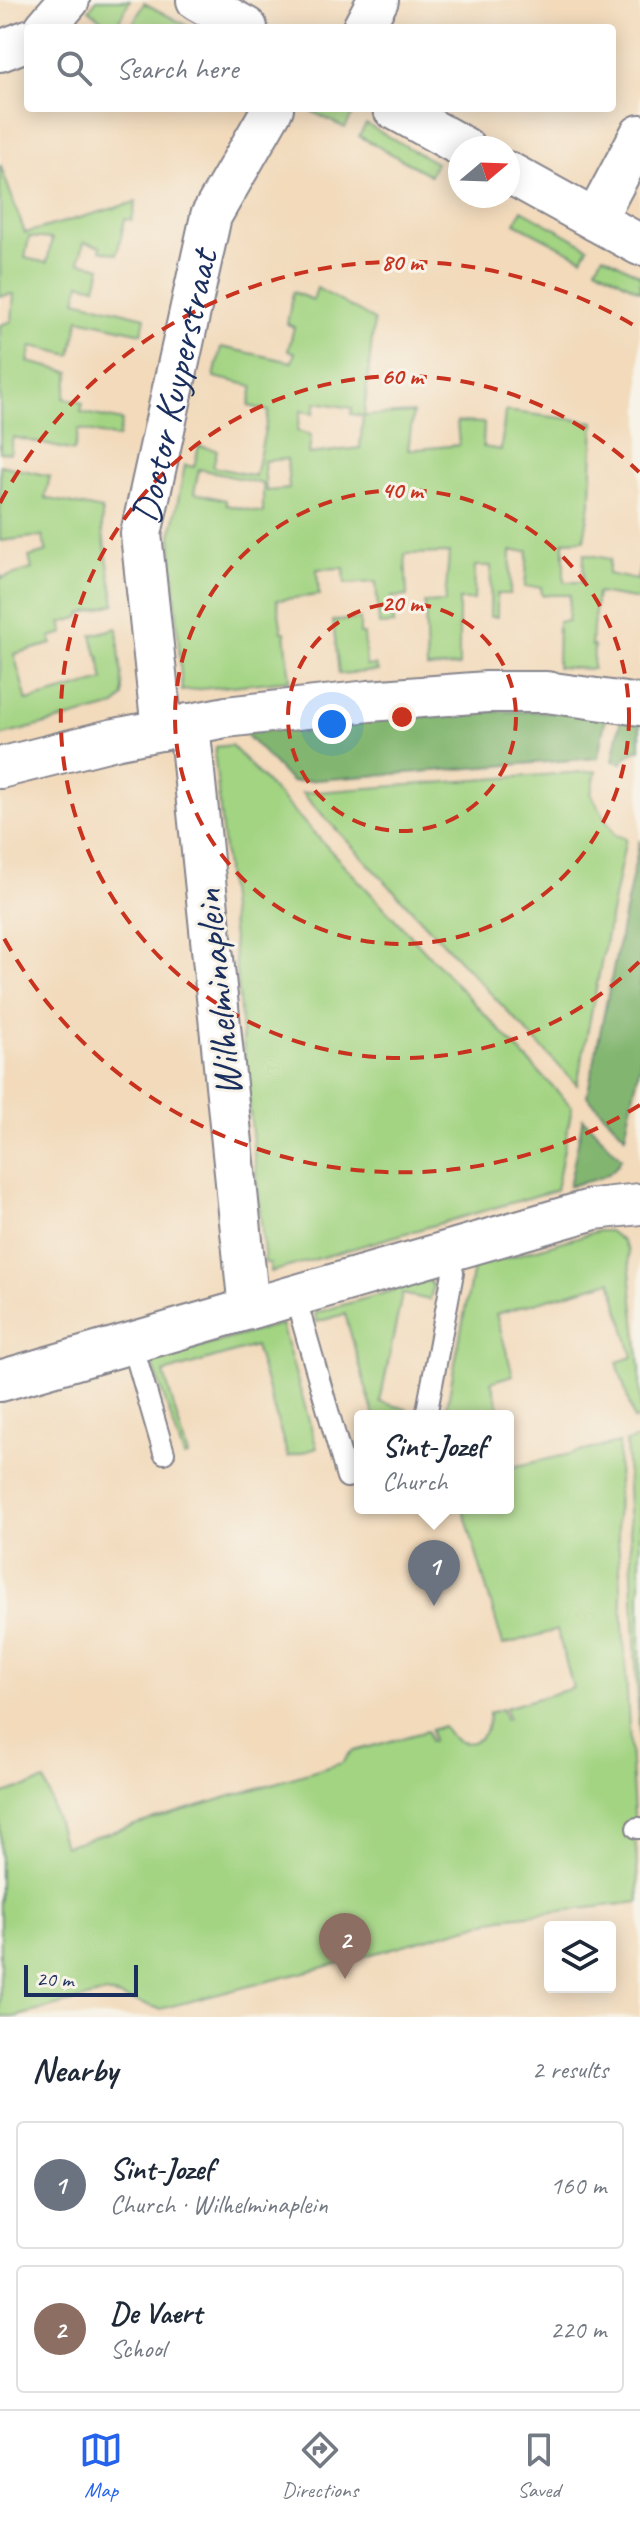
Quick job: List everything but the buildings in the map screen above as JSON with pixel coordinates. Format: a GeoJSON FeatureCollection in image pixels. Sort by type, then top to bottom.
{"type":"FeatureCollection","features":[{"type":"Feature","properties":{"kind":"street"},"geometry":{"type":"LineString","coordinates":[[48,24],[69,0]]}},
{"type":"Feature","properties":{"kind":"street"},"geometry":{"type":"LineString","coordinates":[[197,0],[240,24]]}},
{"type":"Feature","properties":{"kind":"street"},"geometry":{"type":"LineString","coordinates":[[365,24],[378,0]]}},
{"type":"Feature","properties":{"kind":"street"},"geometry":{"type":"LineString","coordinates":[[0,51],[24,42]]}},
{"type":"Feature","properties":{"kind":"street","name":"Doctor Kuyperstraat"},"geometry":{"type":"LineString","coordinates":[[176,727],[141,534],[211,216],[271,112]]}},
{"type":"Feature","properties":{"kind":"street"},"geometry":{"type":"LineString","coordinates":[[400,112],[448,139]]}},
{"type":"Feature","properties":{"kind":"street"},"geometry":{"type":"LineString","coordinates":[[595,220],[640,135]]}},
{"type":"Feature","properties":{"kind":"street"},"geometry":{"type":"LineString","coordinates":[[520,179],[640,245]]}},
{"type":"Feature","properties":{"kind":"street"},"geometry":{"type":"LineString","coordinates":[[0,768],[115,739],[226,717],[369,701],[487,692],[546,692],[640,705]]}},
{"type":"Feature","properties":{"kind":"street","name":"Wilhelminaplein"},"geometry":{"type":"LineString","coordinates":[[176,727],[249,1309]]}},
{"type":"Feature","properties":{"kind":"street"},"geometry":{"type":"LineString","coordinates":[[0,1381],[594,1209],[640,1204]]}},
{"type":"Feature","properties":{"kind":"lane"},"geometry":{"type":"LineString","coordinates":[[427,1410],[453,1273],[448,1251]]}},
{"type":"Feature","properties":{"kind":"lane"},"geometry":{"type":"LineString","coordinates":[[295,1296],[347,1477],[354,1475]]}},
{"type":"Feature","properties":{"kind":"lane"},"geometry":{"type":"LineString","coordinates":[[132,1343],[164,1453]]}},
{"type":"Feature","properties":{"kind":"green space"},"geometry":{"type":"Polygon","coordinates":[[[97,0],[130,0],[117,24],[107,24],[89,10],[97,0]]]}},
{"type":"Feature","properties":{"kind":"green space"},"geometry":{"type":"Polygon","coordinates":[[[144,3],[183,24],[133,24],[144,3]]]}},
{"type":"Feature","properties":{"kind":"green space"},"geometry":{"type":"Polygon","coordinates":[[[313,112],[354,112],[345,128],[313,112]]]}},
{"type":"Feature","properties":{"kind":"green space"},"geometry":{"type":"Polygon","coordinates":[[[366,124],[436,163],[430,175],[359,136],[366,124]]]}},
{"type":"Feature","properties":{"kind":"green space"},"geometry":{"type":"Polygon","coordinates":[[[0,164],[25,233],[136,202],[132,220],[125,219],[117,254],[84,242],[79,262],[101,267],[96,287],[80,283],[76,300],[145,317],[142,333],[79,319],[71,355],[32,346],[28,362],[70,372],[64,398],[83,403],[81,412],[122,421],[118,438],[79,429],[74,451],[13,437],[10,453],[0,452],[0,325],[12,321],[14,294],[0,296],[0,164]],[[29,237],[25,258],[47,263],[52,239],[29,237]]]}},
{"type":"Feature","properties":{"kind":"green space"},"geometry":{"type":"Polygon","coordinates":[[[522,210],[588,247],[582,258],[515,223],[522,210]]]}},
{"type":"Feature","properties":{"kind":"green space"},"geometry":{"type":"Polygon","coordinates":[[[603,255],[640,275],[640,291],[596,267],[603,255]]]}},
{"type":"Feature","properties":{"kind":"green space"},"geometry":{"type":"Polygon","coordinates":[[[317,288],[374,320],[364,416],[413,413],[408,450],[459,445],[457,422],[484,423],[483,447],[501,450],[505,411],[594,422],[591,497],[584,540],[564,541],[564,582],[583,582],[584,554],[610,559],[608,574],[637,580],[640,566],[640,600],[597,593],[591,645],[594,646],[593,669],[557,667],[558,622],[568,621],[570,595],[542,595],[541,587],[525,587],[528,551],[511,551],[510,594],[497,594],[497,617],[490,617],[491,566],[475,566],[474,600],[459,600],[459,666],[427,668],[425,603],[445,602],[449,553],[405,554],[407,596],[392,597],[394,624],[379,625],[376,582],[345,584],[344,568],[317,569],[319,595],[277,600],[282,632],[285,632],[290,680],[182,691],[171,536],[185,465],[194,467],[199,446],[217,450],[213,467],[255,476],[269,411],[249,406],[253,386],[214,377],[221,347],[292,362],[295,352],[288,351],[294,327],[287,324],[293,292],[313,300],[317,288]],[[316,402],[314,413],[301,411],[297,431],[311,435],[309,454],[360,448],[363,416],[351,414],[352,408],[316,402]],[[287,459],[264,461],[266,491],[289,489],[287,459]],[[199,469],[194,493],[226,500],[226,505],[263,513],[263,484],[199,469]]]}},
{"type":"Feature","properties":{"kind":"green space"},"geometry":{"type":"Polygon","coordinates":[[[0,465],[50,476],[45,498],[102,510],[102,529],[115,604],[61,623],[64,633],[50,637],[52,644],[14,654],[27,701],[104,680],[92,635],[117,628],[123,697],[115,706],[0,736],[0,574],[2,578],[32,569],[29,557],[47,552],[42,536],[0,541],[0,465]]]}},
{"type":"Feature","properties":{"kind":"green space"},"geometry":{"type":"Polygon","coordinates":[[[360,619],[366,666],[375,665],[378,671],[339,674],[333,621],[360,619]]]}},
{"type":"Feature","properties":{"kind":"green space"},"geometry":{"type":"Polygon","coordinates":[[[480,711],[606,716],[598,758],[291,782],[244,732],[480,711]]]}},
{"type":"Feature","properties":{"kind":"green space"},"geometry":{"type":"Polygon","coordinates":[[[621,718],[640,721],[640,750],[622,763],[613,761],[621,718]]]}},
{"type":"Feature","properties":{"kind":"green space"},"geometry":{"type":"Polygon","coordinates":[[[231,745],[572,1107],[556,1190],[271,1272],[270,1263],[265,1263],[215,759],[216,747],[231,745]]]}},
{"type":"Feature","properties":{"kind":"green space"},"geometry":{"type":"Polygon","coordinates":[[[596,771],[591,794],[615,835],[626,838],[577,1085],[302,793],[596,771]]]}},
{"type":"Feature","properties":{"kind":"green space"},"geometry":{"type":"Polygon","coordinates":[[[640,839],[640,1064],[625,1136],[587,1096],[640,839]]]}},
{"type":"Feature","properties":{"kind":"green space"},"geometry":{"type":"Polygon","coordinates":[[[583,1118],[621,1158],[606,1175],[569,1186],[583,1118]]]}},
{"type":"Feature","properties":{"kind":"green space"},"geometry":{"type":"Polygon","coordinates":[[[598,1231],[609,1231],[622,1241],[628,1251],[640,1369],[640,1418],[634,1420],[617,1362],[633,1357],[611,1281],[496,1314],[513,1375],[491,1382],[500,1410],[446,1410],[473,1268],[598,1231]]]}},
{"type":"Feature","properties":{"kind":"green space"},"geometry":{"type":"Polygon","coordinates":[[[429,1280],[433,1287],[430,1300],[402,1294],[380,1402],[407,1410],[372,1410],[345,1314],[317,1322],[315,1313],[429,1280]]]}},
{"type":"Feature","properties":{"kind":"green space"},"geometry":{"type":"Polygon","coordinates":[[[281,1324],[317,1448],[288,1457],[255,1346],[164,1373],[188,1456],[184,1457],[152,1361],[281,1324]]]}},
{"type":"Feature","properties":{"kind":"green space"},"geometry":{"type":"Polygon","coordinates":[[[640,1438],[640,1751],[626,1442],[640,1438]]]}},
{"type":"Feature","properties":{"kind":"green space"},"geometry":{"type":"Polygon","coordinates":[[[619,1443],[617,1518],[639,1902],[501,1918],[160,2009],[106,1993],[14,2017],[0,2017],[0,1795],[45,1781],[64,1846],[342,1763],[351,1752],[427,1731],[430,1741],[433,1741],[431,1730],[443,1726],[457,1740],[472,1742],[484,1732],[489,1713],[502,1709],[505,1720],[508,1718],[505,1708],[573,1688],[557,1630],[503,1645],[465,1514],[514,1514],[514,1467],[619,1443]]]}},
{"type":"Feature","properties":{"kind":"place","name":"Sint-Jozef"},"geometry":{"type":"Point","coordinates":[434,1606]}},
{"type":"Feature","properties":{"kind":"place","name":"De Vaert"},"geometry":{"type":"Point","coordinates":[345,1979]}}]}
